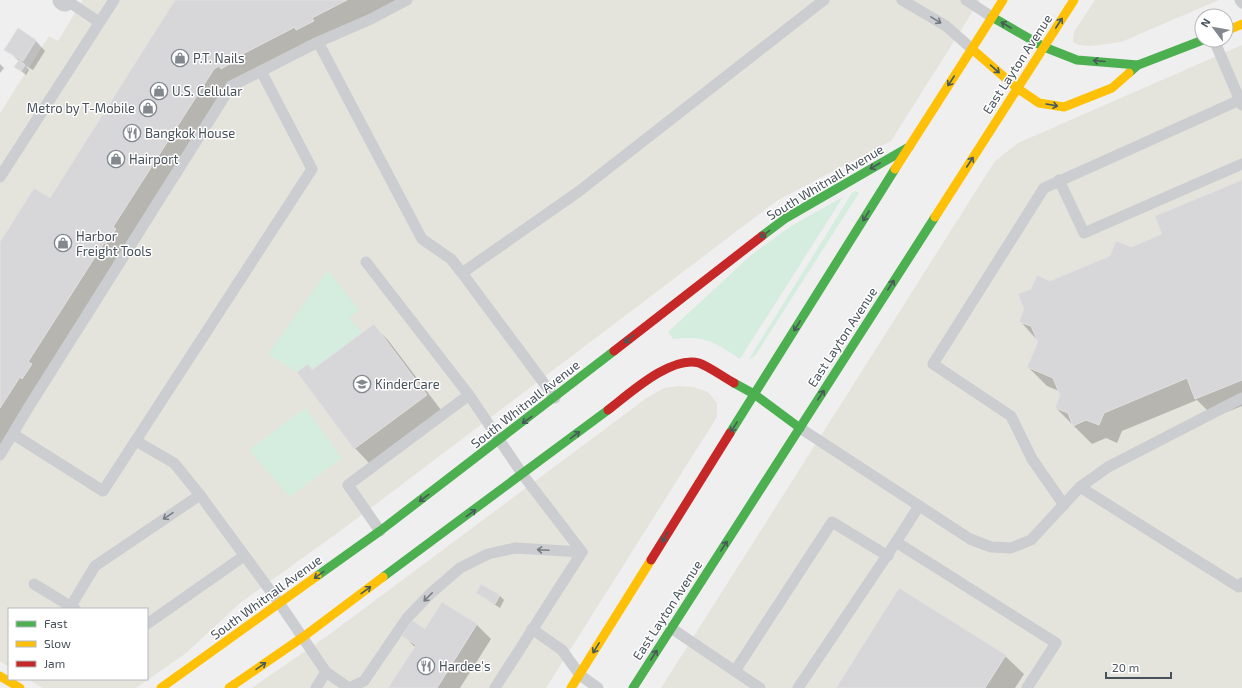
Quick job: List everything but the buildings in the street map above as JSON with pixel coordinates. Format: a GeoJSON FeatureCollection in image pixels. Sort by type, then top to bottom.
{"type":"FeatureCollection","features":[{"type":"Feature","properties":{"kind":"street"},"geometry":{"type":"LineString","coordinates":[[571,688],[909,147],[1003,0]]}},
{"type":"Feature","properties":{"kind":"street","name":"East Layton Avenue"},"geometry":{"type":"LineString","coordinates":[[633,688],[1074,0]]}},
{"type":"Feature","properties":{"kind":"street"},"geometry":{"type":"LineString","coordinates":[[992,17],[1044,47],[1077,60],[1138,65]]}},
{"type":"Feature","properties":{"kind":"street"},"geometry":{"type":"LineString","coordinates":[[972,49],[1017,88],[1039,103],[1064,107],[1112,88],[1138,65],[1194,43]]}},
{"type":"Feature","properties":{"kind":"street","name":"South Whitnall Avenue"},"geometry":{"type":"LineString","coordinates":[[161,688],[380,531],[556,398],[660,315],[786,218],[909,147]]}},
{"type":"Feature","properties":{"kind":"street"},"geometry":{"type":"LineString","coordinates":[[228,688],[303,636],[523,475],[659,372],[681,363],[698,363],[754,394],[800,428]]}},
{"type":"Feature","properties":{"kind":"street"},"geometry":{"type":"LineString","coordinates":[[0,676],[20,688]]}},
{"type":"Feature","properties":{"kind":"lane"},"geometry":{"type":"LineString","coordinates":[[65,0],[99,22]]}},
{"type":"Feature","properties":{"kind":"lane"},"geometry":{"type":"LineString","coordinates":[[0,177],[114,0]]}},
{"type":"Feature","properties":{"kind":"lane"},"geometry":{"type":"LineString","coordinates":[[0,455],[231,86],[318,42],[371,19],[407,0]]}},
{"type":"Feature","properties":{"kind":"lane"},"geometry":{"type":"LineString","coordinates":[[462,273],[578,192],[824,0]]}},
{"type":"Feature","properties":{"kind":"lane"},"geometry":{"type":"LineString","coordinates":[[902,0],[946,26],[972,49]]}},
{"type":"Feature","properties":{"kind":"lane"},"geometry":{"type":"LineString","coordinates":[[966,0],[992,17]]}},
{"type":"Feature","properties":{"kind":"lane"},"geometry":{"type":"LineString","coordinates":[[318,42],[422,239],[451,259],[556,398]]}},
{"type":"Feature","properties":{"kind":"lane"},"geometry":{"type":"LineString","coordinates":[[1064,506],[1032,459],[1011,416],[933,364],[1044,188],[1241,102],[1217,48]]}},
{"type":"Feature","properties":{"kind":"lane"},"geometry":{"type":"LineString","coordinates":[[13,434],[103,491],[312,169],[261,71]]}},
{"type":"Feature","properties":{"kind":"lane"},"geometry":{"type":"LineString","coordinates":[[1060,180],[1084,233],[1242,164]]}},
{"type":"Feature","properties":{"kind":"lane"},"geometry":{"type":"LineString","coordinates":[[366,262],[470,395],[499,441],[523,475],[582,552]]}},
{"type":"Feature","properties":{"kind":"lane"},"geometry":{"type":"LineString","coordinates":[[380,531],[348,485],[470,395]]}},
{"type":"Feature","properties":{"kind":"lane"},"geometry":{"type":"LineString","coordinates":[[800,428],[970,539],[991,547],[1012,548],[1031,540],[1080,487],[1108,467],[1242,398]]}},
{"type":"Feature","properties":{"kind":"lane"},"geometry":{"type":"LineString","coordinates":[[136,441],[174,463],[200,495],[280,604],[326,672],[349,688],[364,681],[407,618],[430,594],[460,568],[488,554],[515,548],[582,552]]}},
{"type":"Feature","properties":{"kind":"lane"},"geometry":{"type":"LineString","coordinates":[[1080,487],[1240,587],[1242,583]]}},
{"type":"Feature","properties":{"kind":"lane"},"geometry":{"type":"LineString","coordinates":[[34,584],[73,608],[95,566],[200,495]]}},
{"type":"Feature","properties":{"kind":"lane"},"geometry":{"type":"LineString","coordinates":[[798,688],[888,556],[919,506]]}},
{"type":"Feature","properties":{"kind":"lane"},"geometry":{"type":"LineString","coordinates":[[735,671],[832,522],[888,556]]}},
{"type":"Feature","properties":{"kind":"lane"},"geometry":{"type":"LineString","coordinates":[[896,542],[1056,643],[1027,688]]}},
{"type":"Feature","properties":{"kind":"lane"},"geometry":{"type":"LineString","coordinates":[[495,688],[582,552]]}},
{"type":"Feature","properties":{"kind":"lane"},"geometry":{"type":"LineString","coordinates":[[148,623],[244,556]]}},
{"type":"Feature","properties":{"kind":"lane"},"geometry":{"type":"LineString","coordinates":[[671,628],[760,688]]}},
{"type":"Feature","properties":{"kind":"lane"},"geometry":{"type":"LineString","coordinates":[[532,629],[562,650],[580,675],[598,688]]}},
{"type":"Feature","properties":{"kind":"lane"},"geometry":{"type":"LineString","coordinates":[[316,688],[326,672]]}},
{"type":"Feature","properties":{"kind":"shaded area"},"geometry":{"type":"Polygon","coordinates":[[[83,0],[980,0],[891,141],[778,200],[347,526],[240,603],[185,654],[148,680],[148,608],[8,608],[8,666],[0,661],[0,113],[49,36],[58,41],[83,0]]]}},
{"type":"Feature","properties":{"kind":"shaded area"},"geometry":{"type":"Polygon","coordinates":[[[1095,0],[1219,0],[1200,8],[1194,8],[1194,11],[1121,42],[1091,46],[1079,45],[1073,42],[1074,32],[1095,0]]]}},
{"type":"Feature","properties":{"kind":"shaded area"},"geometry":{"type":"Polygon","coordinates":[[[1242,45],[1242,688],[661,688],[995,161],[1018,143],[1242,45]]]}},
{"type":"Feature","properties":{"kind":"shaded area"},"geometry":{"type":"Polygon","coordinates":[[[678,386],[693,387],[708,392],[717,403],[717,417],[546,688],[252,688],[330,634],[648,397],[664,388],[678,386]]]}},
{"type":"Feature","properties":{"kind":"shaded area"},"geometry":{"type":"Polygon","coordinates":[[[30,680],[148,680],[136,688],[43,688],[30,680]]]}},
{"type":"Feature","properties":{"kind":"green space"},"geometry":{"type":"Polygon","coordinates":[[[855,191],[859,193],[755,356],[749,359],[852,193],[855,191]]]}},
{"type":"Feature","properties":{"kind":"green space"},"geometry":{"type":"Polygon","coordinates":[[[843,197],[740,359],[709,341],[693,338],[673,339],[668,332],[750,256],[791,226],[843,197]]]}},
{"type":"Feature","properties":{"kind":"green space"},"geometry":{"type":"Polygon","coordinates":[[[328,270],[359,310],[349,318],[362,333],[312,370],[308,364],[297,372],[268,354],[328,270]]]}},
{"type":"Feature","properties":{"kind":"green space"},"geometry":{"type":"Polygon","coordinates":[[[305,408],[342,458],[290,497],[249,450],[305,408]]]}},
{"type":"Feature","properties":{"kind":"traffic: fast"},"geometry":{"type":"LineString","coordinates":[[992,17],[1044,47],[1077,60],[1138,65]]}},
{"type":"Feature","properties":{"kind":"traffic: fast"},"geometry":{"type":"LineString","coordinates":[[1129,73],[1138,65],[1194,43]]}},
{"type":"Feature","properties":{"kind":"traffic: fast"},"geometry":{"type":"LineString","coordinates":[[762,236],[786,218],[909,147]]}},
{"type":"Feature","properties":{"kind":"traffic: fast"},"geometry":{"type":"LineString","coordinates":[[730,433],[895,169]]}},
{"type":"Feature","properties":{"kind":"traffic: fast"},"geometry":{"type":"LineString","coordinates":[[633,688],[935,217]]}},
{"type":"Feature","properties":{"kind":"traffic: fast"},"geometry":{"type":"LineString","coordinates":[[317,576],[380,531],[614,351]]}},
{"type":"Feature","properties":{"kind":"traffic: fast"},"geometry":{"type":"LineString","coordinates":[[734,383],[754,394],[800,428]]}},
{"type":"Feature","properties":{"kind":"traffic: fast"},"geometry":{"type":"LineString","coordinates":[[383,577],[608,410]]}},
{"type":"Feature","properties":{"kind":"traffic: slow"},"geometry":{"type":"LineString","coordinates":[[895,169],[1003,0]]}},
{"type":"Feature","properties":{"kind":"traffic: slow"},"geometry":{"type":"LineString","coordinates":[[935,217],[1074,0]]}},
{"type":"Feature","properties":{"kind":"traffic: slow"},"geometry":{"type":"LineString","coordinates":[[1234,28],[1242,24]]}},
{"type":"Feature","properties":{"kind":"traffic: slow"},"geometry":{"type":"LineString","coordinates":[[972,49],[1017,88],[1039,103],[1064,107],[1112,88],[1129,73]]}},
{"type":"Feature","properties":{"kind":"traffic: slow"},"geometry":{"type":"LineString","coordinates":[[571,688],[651,560]]}},
{"type":"Feature","properties":{"kind":"traffic: slow"},"geometry":{"type":"LineString","coordinates":[[161,688],[317,576]]}},
{"type":"Feature","properties":{"kind":"traffic: slow"},"geometry":{"type":"LineString","coordinates":[[229,688],[303,637],[383,577]]}},
{"type":"Feature","properties":{"kind":"traffic: slow"},"geometry":{"type":"LineString","coordinates":[[0,676],[20,688]]}},
{"type":"Feature","properties":{"kind":"traffic: jam"},"geometry":{"type":"LineString","coordinates":[[614,351],[762,236]]}},
{"type":"Feature","properties":{"kind":"traffic: jam"},"geometry":{"type":"LineString","coordinates":[[608,410],[663,370],[688,362],[699,363],[734,383]]}},
{"type":"Feature","properties":{"kind":"traffic: jam"},"geometry":{"type":"LineString","coordinates":[[651,560],[730,433]]}},
{"type":"Feature","properties":{"kind":"place","name":"P.T. Nails"},"geometry":{"type":"Point","coordinates":[180,58]}},
{"type":"Feature","properties":{"kind":"place","name":"U.S. Cellular"},"geometry":{"type":"Point","coordinates":[159,91]}},
{"type":"Feature","properties":{"kind":"place","name":"Metro by T-Mobile"},"geometry":{"type":"Point","coordinates":[148,108]}},
{"type":"Feature","properties":{"kind":"place","name":"Bangkok House"},"geometry":{"type":"Point","coordinates":[132,133]}},
{"type":"Feature","properties":{"kind":"place","name":"Hairport"},"geometry":{"type":"Point","coordinates":[116,159]}},
{"type":"Feature","properties":{"kind":"place","name":"Harbor Freight Tools"},"geometry":{"type":"Point","coordinates":[63,243]}},
{"type":"Feature","properties":{"kind":"place","name":"KinderCare"},"geometry":{"type":"Point","coordinates":[362,384]}},
{"type":"Feature","properties":{"kind":"place","name":"Hardee's"},"geometry":{"type":"Point","coordinates":[426,666]}}]}
